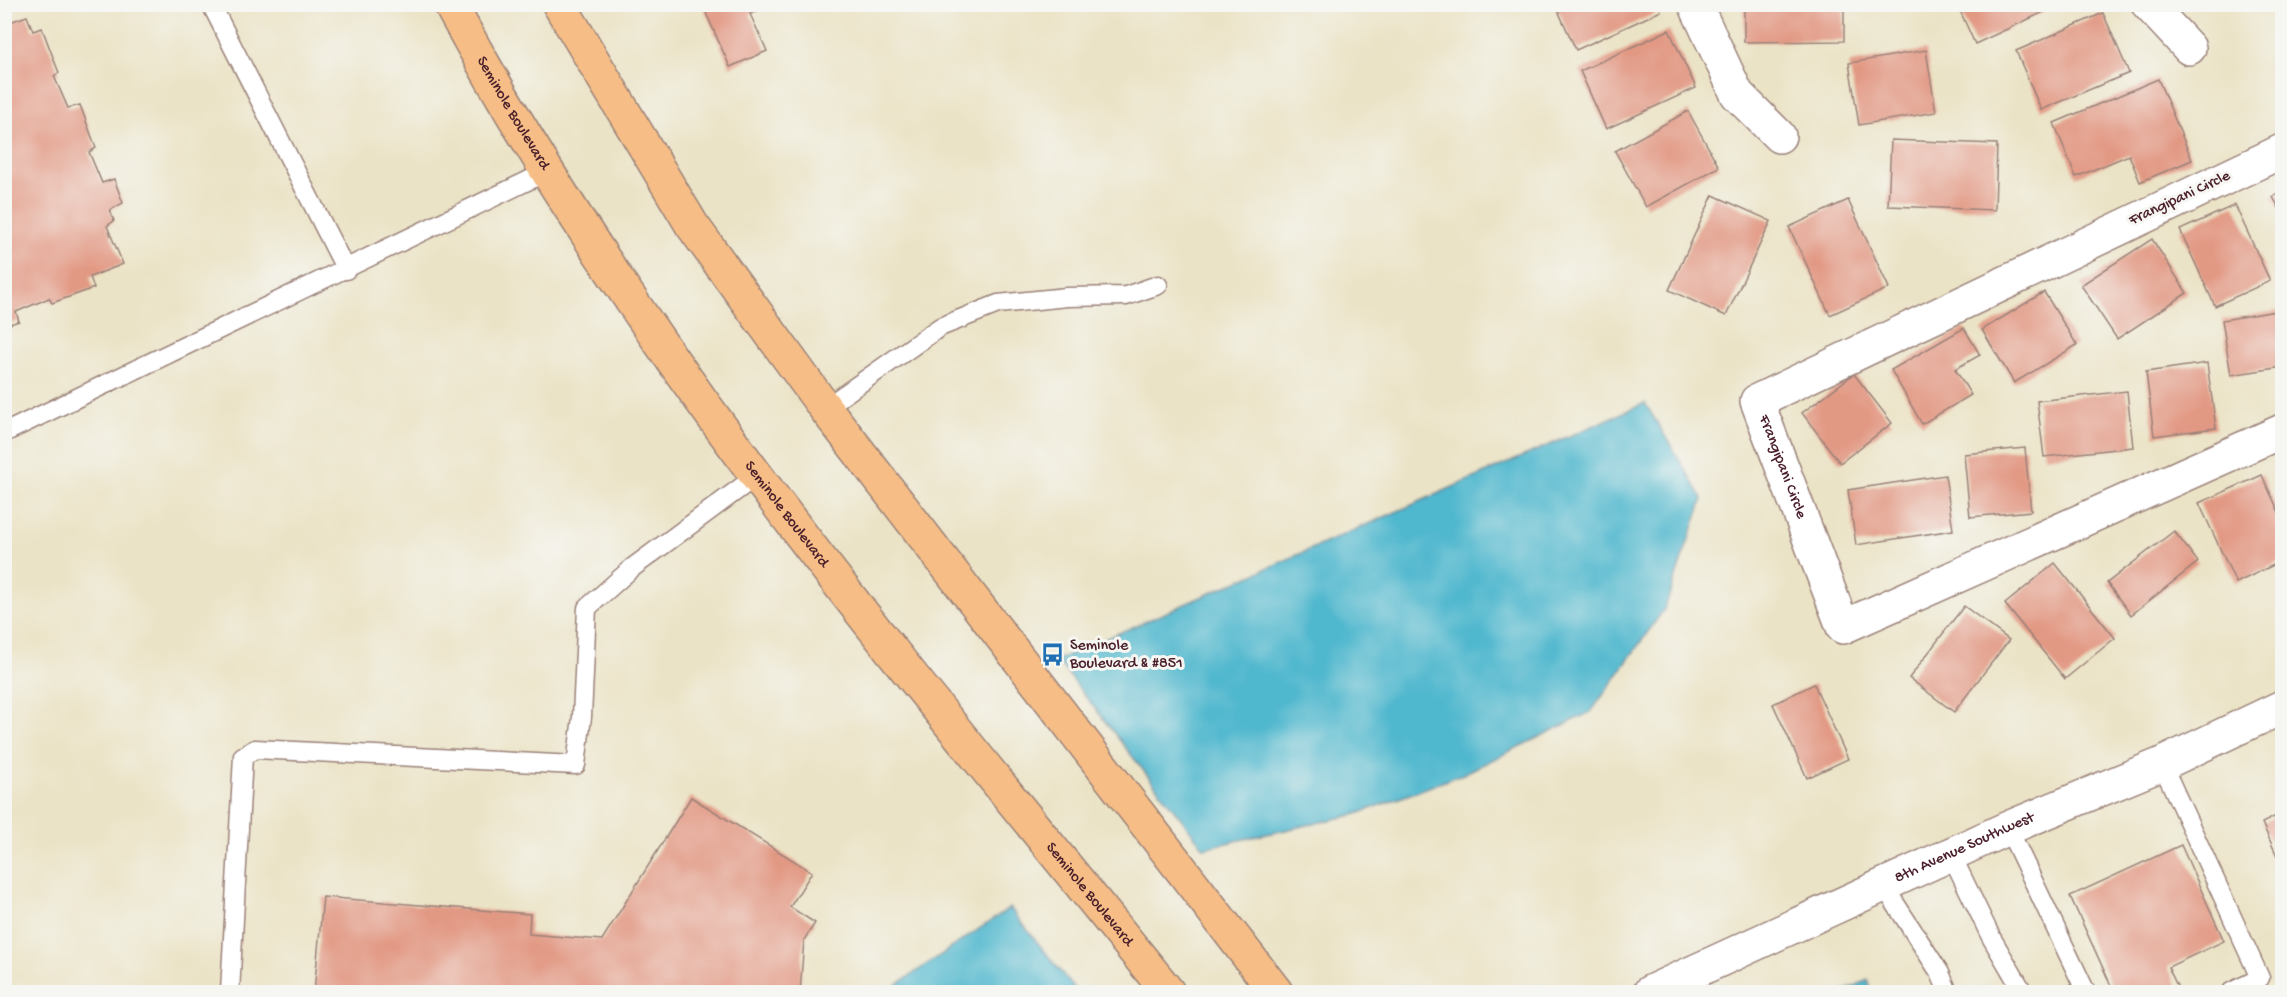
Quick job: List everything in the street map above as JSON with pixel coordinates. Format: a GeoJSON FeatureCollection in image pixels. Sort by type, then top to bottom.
{"type":"FeatureCollection","features":[{"type":"Feature","properties":{"kind":"main road","name":"Seminole Boulevard"},"geometry":{"type":"LineString","coordinates":[[450,4],[548,171],[639,315],[755,477],[1168,993]]}},
{"type":"Feature","properties":{"kind":"main road"},"geometry":{"type":"LineString","coordinates":[[559,4],[692,225],[825,408],[1276,993]]}},
{"type":"Feature","properties":{"kind":"street"},"geometry":{"type":"LineString","coordinates":[[1695,4],[1737,94],[1779,136]]}},
{"type":"Feature","properties":{"kind":"street"},"geometry":{"type":"LineString","coordinates":[[2148,4],[2189,48]]}},
{"type":"Feature","properties":{"kind":"street","name":"Frangipani Circle"},"geometry":{"type":"LineString","coordinates":[[2283,151],[1756,401],[1843,627],[2283,431]]}},
{"type":"Feature","properties":{"kind":"street","name":"8th Avenue Southwest"},"geometry":{"type":"LineString","coordinates":[[1650,993],[2008,828],[2162,764],[2283,707]]}},
{"type":"Feature","properties":{"kind":"lane"},"geometry":{"type":"LineString","coordinates":[[211,4],[346,270]]}},
{"type":"Feature","properties":{"kind":"lane"},"geometry":{"type":"LineString","coordinates":[[4,433],[548,171]]}},
{"type":"Feature","properties":{"kind":"lane"},"geometry":{"type":"LineString","coordinates":[[825,408],[940,327],[998,304],[1067,297],[1126,296],[1158,285]]}},
{"type":"Feature","properties":{"kind":"lane"},"geometry":{"type":"LineString","coordinates":[[230,993],[243,756],[255,749],[576,765],[582,717],[587,608],[633,568],[755,477]]}},
{"type":"Feature","properties":{"kind":"lane"},"geometry":{"type":"LineString","coordinates":[[2162,764],[2260,978],[2231,993]]}},
{"type":"Feature","properties":{"kind":"lane"},"geometry":{"type":"LineString","coordinates":[[2008,828],[2086,993]]}},
{"type":"Feature","properties":{"kind":"lane"},"geometry":{"type":"LineString","coordinates":[[1951,854],[1991,937],[2023,993]]}},
{"type":"Feature","properties":{"kind":"lane"},"geometry":{"type":"LineString","coordinates":[[1884,886],[1940,973],[1948,993]]}},
{"type":"Feature","properties":{"kind":"water"},"geometry":{"type":"Polygon","coordinates":[[[1645,403],[1703,499],[1665,608],[1591,712],[1463,774],[1357,814],[1204,848],[1057,660],[1645,403]]]}},
{"type":"Feature","properties":{"kind":"water"},"geometry":{"type":"Polygon","coordinates":[[[1010,908],[1077,992],[886,992],[1010,908]]]}},
{"type":"Feature","properties":{"kind":"water"},"geometry":{"type":"Polygon","coordinates":[[[1868,980],[1871,992],[1842,992],[1868,980]]]}},
{"type":"Feature","properties":{"kind":"building"},"geometry":{"type":"Polygon","coordinates":[[[702,4],[762,4],[764,8],[750,14],[767,51],[730,67],[702,4]]]}},
{"type":"Feature","properties":{"kind":"building"},"geometry":{"type":"Polygon","coordinates":[[[1555,4],[1658,4],[1661,11],[1576,50],[1555,4]]]}},
{"type":"Feature","properties":{"kind":"building"},"geometry":{"type":"Polygon","coordinates":[[[1744,4],[1869,4],[1869,8],[1844,8],[1844,41],[1744,42],[1744,4]]]}},
{"type":"Feature","properties":{"kind":"building"},"geometry":{"type":"Polygon","coordinates":[[[1957,4],[2061,4],[1975,44],[1957,4]]]}},
{"type":"Feature","properties":{"kind":"building"},"geometry":{"type":"Polygon","coordinates":[[[2103,13],[2129,73],[2041,110],[2016,51],[2103,13]]]}},
{"type":"Feature","properties":{"kind":"building"},"geometry":{"type":"Polygon","coordinates":[[[27,16],[33,31],[42,28],[59,73],[54,76],[68,108],[80,105],[96,148],[89,152],[102,183],[114,179],[123,203],[110,210],[114,221],[107,226],[123,264],[90,277],[94,288],[52,303],[49,298],[16,312],[19,321],[4,326],[4,24],[27,16]]]}},
{"type":"Feature","properties":{"kind":"building"},"geometry":{"type":"Polygon","coordinates":[[[1669,30],[1696,88],[1606,129],[1580,71],[1669,30]]]}},
{"type":"Feature","properties":{"kind":"building"},"geometry":{"type":"Polygon","coordinates":[[[1926,50],[1936,112],[1859,125],[1849,63],[1926,50]]]}},
{"type":"Feature","properties":{"kind":"building"},"geometry":{"type":"Polygon","coordinates":[[[2158,79],[2192,160],[2140,182],[2129,155],[2076,177],[2054,123],[2158,79]]]}},
{"type":"Feature","properties":{"kind":"building"},"geometry":{"type":"Polygon","coordinates":[[[1688,111],[1719,167],[1646,207],[1615,151],[1688,111]]]}},
{"type":"Feature","properties":{"kind":"building"},"geometry":{"type":"Polygon","coordinates":[[[1891,140],[1997,144],[1995,210],[1888,206],[1891,140]]]}},
{"type":"Feature","properties":{"kind":"building"},"geometry":{"type":"Polygon","coordinates":[[[2282,191],[2282,213],[2273,197],[2282,191]]]}},
{"type":"Feature","properties":{"kind":"building"},"geometry":{"type":"Polygon","coordinates":[[[1713,195],[1771,221],[1726,316],[1669,290],[1713,195]]]}},
{"type":"Feature","properties":{"kind":"building"},"geometry":{"type":"Polygon","coordinates":[[[1848,200],[1889,288],[1830,315],[1789,227],[1848,200]]]}},
{"type":"Feature","properties":{"kind":"building"},"geometry":{"type":"Polygon","coordinates":[[[2235,205],[2270,281],[2215,306],[2180,230],[2235,205]]]}},
{"type":"Feature","properties":{"kind":"building"},"geometry":{"type":"Polygon","coordinates":[[[2152,239],[2187,293],[2117,339],[2081,285],[2152,239]]]}},
{"type":"Feature","properties":{"kind":"building"},"geometry":{"type":"Polygon","coordinates":[[[2044,292],[2077,345],[2014,383],[1982,330],[2044,292]]]}},
{"type":"Feature","properties":{"kind":"building"},"geometry":{"type":"Polygon","coordinates":[[[2282,310],[2282,367],[2231,375],[2222,320],[2282,310]]]}},
{"type":"Feature","properties":{"kind":"building"},"geometry":{"type":"Polygon","coordinates":[[[1964,328],[1980,355],[1955,369],[1971,395],[1922,424],[1891,370],[1964,328]]]}},
{"type":"Feature","properties":{"kind":"building"},"geometry":{"type":"Polygon","coordinates":[[[2207,363],[2216,428],[2154,436],[2146,372],[2207,363]]]}},
{"type":"Feature","properties":{"kind":"building"},"geometry":{"type":"Polygon","coordinates":[[[1854,374],[1892,423],[1840,463],[1802,413],[1854,374]]]}},
{"type":"Feature","properties":{"kind":"building"},"geometry":{"type":"Polygon","coordinates":[[[2127,391],[2133,447],[2044,457],[2037,401],[2127,391]]]}},
{"type":"Feature","properties":{"kind":"building"},"geometry":{"type":"Polygon","coordinates":[[[2025,448],[2031,511],[1970,517],[1964,454],[2025,448]]]}},
{"type":"Feature","properties":{"kind":"building"},"geometry":{"type":"Polygon","coordinates":[[[1945,475],[1953,530],[1856,545],[1848,490],[1945,475]]]}},
{"type":"Feature","properties":{"kind":"building"},"geometry":{"type":"Polygon","coordinates":[[[2262,475],[2282,519],[2282,561],[2236,583],[2199,503],[2262,475]]]}},
{"type":"Feature","properties":{"kind":"building"},"geometry":{"type":"Polygon","coordinates":[[[2174,531],[2198,562],[2131,615],[2107,583],[2174,531]]]}},
{"type":"Feature","properties":{"kind":"building"},"geometry":{"type":"Polygon","coordinates":[[[2055,563],[2115,638],[2065,679],[2005,604],[2055,563]]]}},
{"type":"Feature","properties":{"kind":"building"},"geometry":{"type":"Polygon","coordinates":[[[1964,606],[2009,640],[1954,712],[1909,678],[1964,606]]]}},
{"type":"Feature","properties":{"kind":"building"},"geometry":{"type":"Polygon","coordinates":[[[1814,684],[1848,759],[1807,778],[1773,704],[1814,684]]]}},
{"type":"Feature","properties":{"kind":"building"},"geometry":{"type":"Polygon","coordinates":[[[691,797],[812,872],[790,907],[815,923],[804,940],[800,992],[560,992],[524,989],[524,992],[314,992],[323,897],[530,914],[529,934],[602,940],[691,797]]]}},
{"type":"Feature","properties":{"kind":"building"},"geometry":{"type":"Polygon","coordinates":[[[2282,813],[2282,867],[2262,823],[2282,813]]]}},
{"type":"Feature","properties":{"kind":"building"},"geometry":{"type":"Polygon","coordinates":[[[2181,845],[2224,941],[2168,967],[2180,992],[2114,992],[2070,896],[2181,845]]]}},
{"type":"Feature","properties":{"kind":"place","name":"Seminole Boulevard & #851"},"geometry":{"type":"Point","coordinates":[1052,655]}}]}
